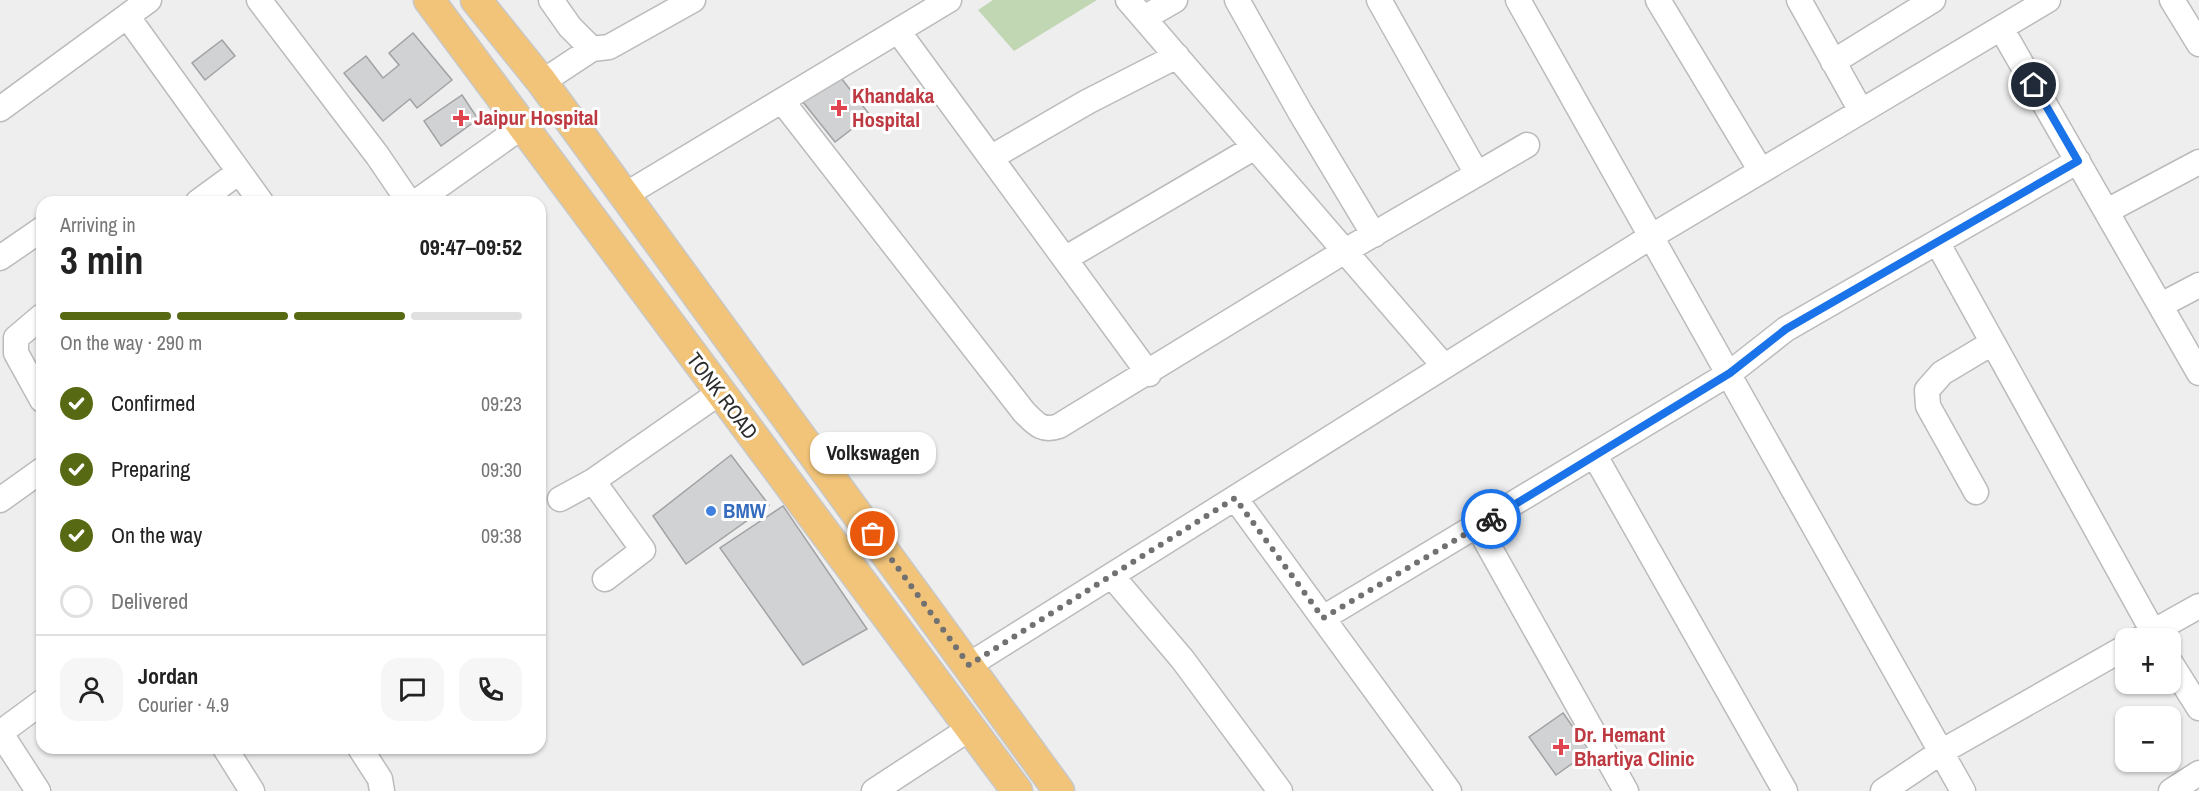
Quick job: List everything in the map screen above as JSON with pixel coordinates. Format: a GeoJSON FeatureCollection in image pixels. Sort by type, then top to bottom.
{"type":"FeatureCollection","features":[{"type":"Feature","properties":{"kind":"main road","name":"TONK ROAD"},"geometry":{"type":"LineString","coordinates":[[429,0],[1017,791]]}},
{"type":"Feature","properties":{"kind":"main road","name":"TONK ROAD"},"geometry":{"type":"LineString","coordinates":[[476,0],[542,82],[1059,791]]}},
{"type":"Feature","properties":{"kind":"street"},"geometry":{"type":"LineString","coordinates":[[0,109],[149,0]]}},
{"type":"Feature","properties":{"kind":"street"},"geometry":{"type":"LineString","coordinates":[[259,0],[377,155],[405,196]]}},
{"type":"Feature","properties":{"kind":"street"},"geometry":{"type":"LineString","coordinates":[[550,0],[570,27],[592,49]]}},
{"type":"Feature","properties":{"kind":"street"},"geometry":{"type":"LineString","coordinates":[[542,82],[592,49],[609,47],[693,0]]}},
{"type":"Feature","properties":{"kind":"street"},"geometry":{"type":"LineString","coordinates":[[625,195],[949,0]]}},
{"type":"Feature","properties":{"kind":"street"},"geometry":{"type":"LineString","coordinates":[[1128,0],[1444,366]]}},
{"type":"Feature","properties":{"kind":"street"},"geometry":{"type":"LineString","coordinates":[[1144,18],[1175,0]]}},
{"type":"Feature","properties":{"kind":"street"},"geometry":{"type":"LineString","coordinates":[[1237,0],[1300,112],[1374,235]]}},
{"type":"Feature","properties":{"kind":"street"},"geometry":{"type":"LineString","coordinates":[[1379,0],[1477,174]]}},
{"type":"Feature","properties":{"kind":"street"},"geometry":{"type":"LineString","coordinates":[[1518,0],[1730,373],[1963,791]]}},
{"type":"Feature","properties":{"kind":"street"},"geometry":{"type":"LineString","coordinates":[[1658,0],[1761,171]]}},
{"type":"Feature","properties":{"kind":"street"},"geometry":{"type":"LineString","coordinates":[[1799,0],[1861,111]]}},
{"type":"Feature","properties":{"kind":"street"},"geometry":{"type":"LineString","coordinates":[[1833,62],[1933,0]]}},
{"type":"Feature","properties":{"kind":"street"},"geometry":{"type":"LineString","coordinates":[[969,665],[1652,236],[2048,0]]}},
{"type":"Feature","properties":{"kind":"street"},"geometry":{"type":"LineString","coordinates":[[2172,0],[2199,44]]}},
{"type":"Feature","properties":{"kind":"street"},"geometry":{"type":"LineString","coordinates":[[127,16],[257,196]]}},
{"type":"Feature","properties":{"kind":"street"},"geometry":{"type":"LineString","coordinates":[[2001,28],[2199,373]]}},
{"type":"Feature","properties":{"kind":"street"},"geometry":{"type":"LineString","coordinates":[[898,31],[1149,374]]}},
{"type":"Feature","properties":{"kind":"street"},"geometry":{"type":"LineString","coordinates":[[992,157],[1086,102],[1177,56]]}},
{"type":"Feature","properties":{"kind":"street"},"geometry":{"type":"LineString","coordinates":[[782,101],[876,225],[1037,426],[1048,430],[1059,426],[1149,374],[1345,251],[1527,145]]}},
{"type":"Feature","properties":{"kind":"street"},"geometry":{"type":"LineString","coordinates":[[424,196],[523,126]]}},
{"type":"Feature","properties":{"kind":"street"},"geometry":{"type":"LineString","coordinates":[[1066,258],[1255,147]]}},
{"type":"Feature","properties":{"kind":"street"},"geometry":{"type":"LineString","coordinates":[[1323,618],[1478,527],[1730,373],[1786,329],[2078,161]]}},
{"type":"Feature","properties":{"kind":"street"},"geometry":{"type":"LineString","coordinates":[[2107,211],[2199,162]]}},
{"type":"Feature","properties":{"kind":"street"},"geometry":{"type":"LineString","coordinates":[[206,196],[239,172]]}},
{"type":"Feature","properties":{"kind":"street"},"geometry":{"type":"LineString","coordinates":[[0,258],[36,233]]}},
{"type":"Feature","properties":{"kind":"street"},"geometry":{"type":"LineString","coordinates":[[1937,242],[2145,628]]}},
{"type":"Feature","properties":{"kind":"street"},"geometry":{"type":"LineString","coordinates":[[2161,305],[2199,285]]}},
{"type":"Feature","properties":{"kind":"street"},"geometry":{"type":"LineString","coordinates":[[36,321],[16,338],[16,353],[36,389]]}},
{"type":"Feature","properties":{"kind":"street"},"geometry":{"type":"LineString","coordinates":[[1977,492],[1928,406],[1926,397],[1930,384],[1942,373],[1992,343]]}},
{"type":"Feature","properties":{"kind":"street"},"geometry":{"type":"LineString","coordinates":[[560,499],[593,481],[719,393]]}},
{"type":"Feature","properties":{"kind":"street"},"geometry":{"type":"LineString","coordinates":[[1595,456],[1785,791]]}},
{"type":"Feature","properties":{"kind":"street"},"geometry":{"type":"LineString","coordinates":[[0,500],[36,474]]}},
{"type":"Feature","properties":{"kind":"street"},"geometry":{"type":"LineString","coordinates":[[593,481],[643,550],[605,579]]}},
{"type":"Feature","properties":{"kind":"street"},"geometry":{"type":"LineString","coordinates":[[1235,498],[1449,791]]}},
{"type":"Feature","properties":{"kind":"street"},"geometry":{"type":"LineString","coordinates":[[1478,527],[1619,788]]}},
{"type":"Feature","properties":{"kind":"street"},"geometry":{"type":"LineString","coordinates":[[1112,576],[1183,660],[1280,791]]}},
{"type":"Feature","properties":{"kind":"street"},"geometry":{"type":"LineString","coordinates":[[2164,628],[2199,606]]}},
{"type":"Feature","properties":{"kind":"street"},"geometry":{"type":"LineString","coordinates":[[1883,791],[1941,752],[2115,653]]}},
{"type":"Feature","properties":{"kind":"street"},"geometry":{"type":"LineString","coordinates":[[2181,679],[2199,708]]}},
{"type":"Feature","properties":{"kind":"street"},"geometry":{"type":"LineString","coordinates":[[36,706],[0,732],[38,791]]}},
{"type":"Feature","properties":{"kind":"street"},"geometry":{"type":"LineString","coordinates":[[874,791],[969,729]]}},
{"type":"Feature","properties":{"kind":"street"},"geometry":{"type":"LineString","coordinates":[[229,754],[252,791]]}},
{"type":"Feature","properties":{"kind":"street"},"geometry":{"type":"LineString","coordinates":[[364,754],[380,779],[382,791]]}},
{"type":"Feature","properties":{"kind":"street"},"geometry":{"type":"LineString","coordinates":[[2170,791],[2199,773]]}},
{"type":"Feature","properties":{"kind":"green space"},"geometry":{"type":"Polygon","coordinates":[[[993,0],[1097,0],[1014,51],[978,10],[993,0]]]}},
{"type":"Feature","properties":{"kind":"building"},"geometry":{"type":"Polygon","coordinates":[[[413,33],[452,80],[417,108],[410,99],[383,121],[344,73],[366,56],[383,78],[399,65],[389,53],[413,33]]]}},
{"type":"Feature","properties":{"kind":"building"},"geometry":{"type":"Polygon","coordinates":[[[222,40],[235,56],[205,80],[192,63],[222,40]]]}},
{"type":"Feature","properties":{"kind":"building"},"geometry":{"type":"Polygon","coordinates":[[[838,74],[870,115],[835,142],[803,102],[838,74]]]}},
{"type":"Feature","properties":{"kind":"building"},"geometry":{"type":"Polygon","coordinates":[[[462,95],[478,119],[441,146],[424,121],[462,95]]]}},
{"type":"Feature","properties":{"kind":"building","name":"BMW"},"geometry":{"type":"Polygon","coordinates":[[[731,455],[769,505],[686,564],[653,516],[731,455]]]}},
{"type":"Feature","properties":{"kind":"building"},"geometry":{"type":"Polygon","coordinates":[[[783,506],[867,629],[803,665],[720,548],[783,506]]]}},
{"type":"Feature","properties":{"kind":"building"},"geometry":{"type":"Polygon","coordinates":[[[1563,713],[1590,751],[1556,775],[1529,737],[1563,713]]]}},
{"type":"Feature","properties":{"kind":"way so far"},"geometry":{"type":"LineString","coordinates":[[873,534],[969,665],[1235,498],[1323,618],[1491,519]]}},
{"type":"Feature","properties":{"kind":"place","name":"Khandaka Hospital"},"geometry":{"type":"Point","coordinates":[839,108]}},
{"type":"Feature","properties":{"kind":"place","name":"Jaipur Hospital"},"geometry":{"type":"Point","coordinates":[461,118]}},
{"type":"Feature","properties":{"kind":"place","name":"BMW"},"geometry":{"type":"Point","coordinates":[711,511]}},
{"type":"Feature","properties":{"kind":"place","name":"Volkswagen"},"geometry":{"type":"Point","coordinates":[873,534]}},
{"type":"Feature","properties":{"kind":"place","name":"Dr. Hemant Bhartiya Clinic"},"geometry":{"type":"Point","coordinates":[1561,747]}},
{"type":"Feature","properties":{"kind":"route"},"geometry":{"type":"LineString","coordinates":[[1491,519],[1730,373],[1786,329],[2078,161],[2034,85]]}}]}
